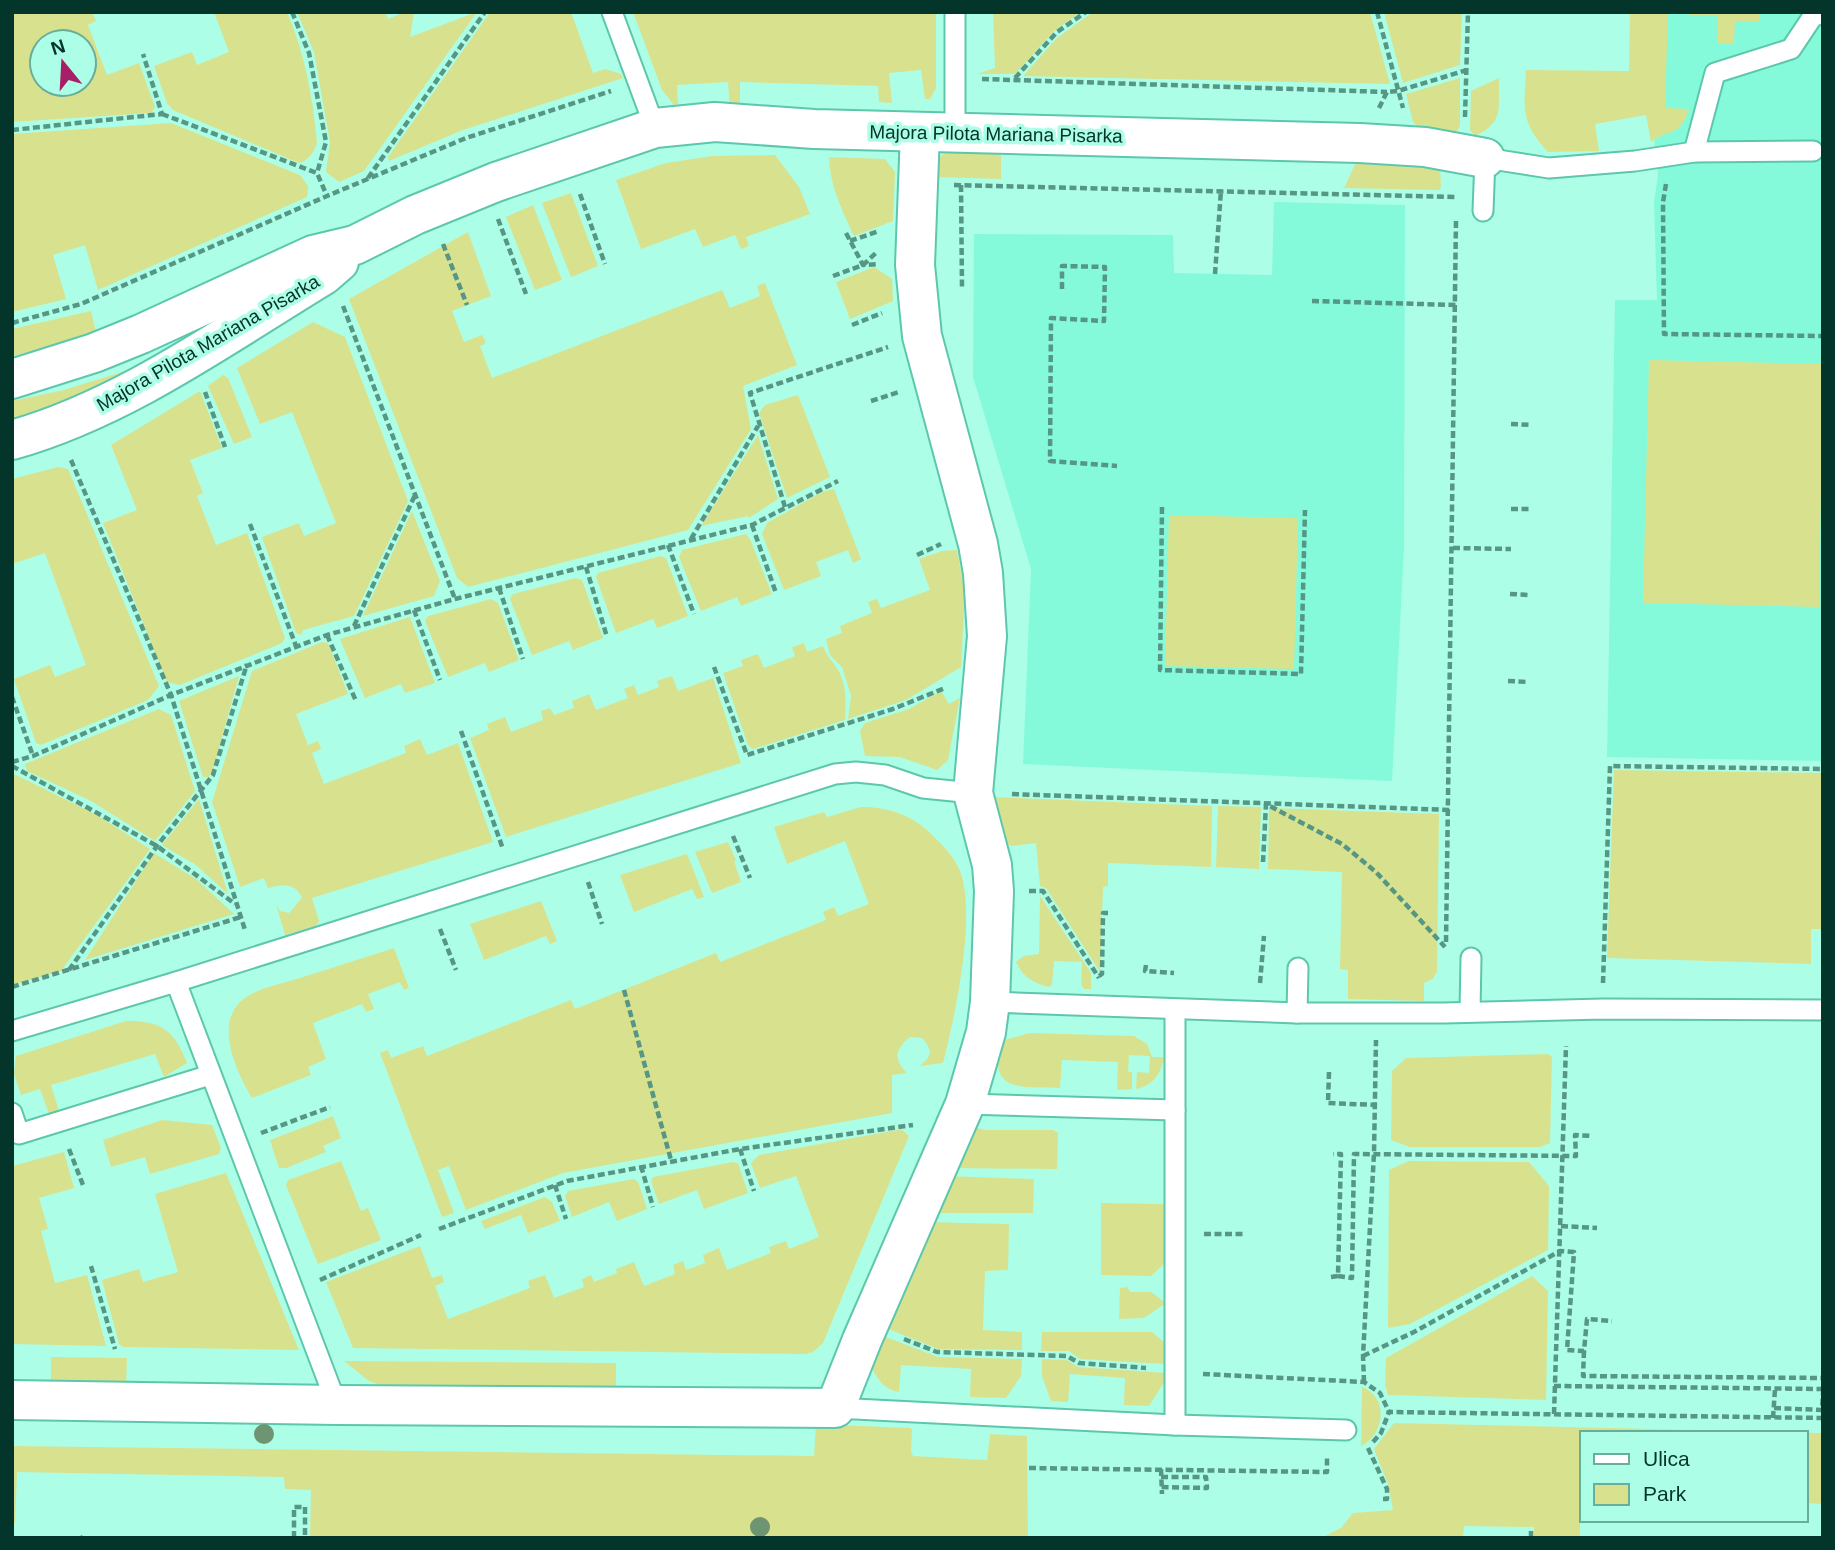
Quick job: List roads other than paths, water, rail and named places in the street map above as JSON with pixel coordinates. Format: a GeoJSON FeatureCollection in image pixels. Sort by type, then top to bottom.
{"type":"FeatureCollection","features":[{"type":"Feature","properties":{"kind":"street","name":"Majora Pilota Mariana Pisarka"},"geometry":{"type":"LineString","coordinates":[[12,379],[94,353],[141,334],[313,255],[355,246],[415,215],[496,182],[655,128],[715,122],[770,127],[937,133],[1360,143],[1425,147],[1485,158]]}},
{"type":"Feature","properties":{"kind":"street"},"geometry":{"type":"LineString","coordinates":[[12,1400],[835,1408],[960,1114],[986,1032],[990,1002],[994,891],[992,865],[973,793],[987,636],[983,573],[978,544],[922,336],[915,265],[918,183],[937,133]]}},
{"type":"Feature","properties":{"kind":"street","name":"Majora Pilota Mariana Pisarka"},"geometry":{"type":"LineString","coordinates":[[12,440],[75,419],[132,392],[324,275],[355,246]]}},
{"type":"Feature","properties":{"kind":"lane"},"geometry":{"type":"LineString","coordinates":[[612,12],[655,128]]}},
{"type":"Feature","properties":{"kind":"lane"},"geometry":{"type":"LineString","coordinates":[[937,133],[957,79],[955,12]]}},
{"type":"Feature","properties":{"kind":"lane"},"geometry":{"type":"LineString","coordinates":[[1694,152],[1716,73],[1791,49],[1813,16],[1823,14]]}},
{"type":"Feature","properties":{"kind":"lane","name":"Majora Pilota Mariana Pisarka"},"geometry":{"type":"LineString","coordinates":[[1485,158],[1549,168],[1624,163],[1694,152],[1813,151]]}},
{"type":"Feature","properties":{"kind":"lane"},"geometry":{"type":"LineString","coordinates":[[1483,211],[1485,158]]}},
{"type":"Feature","properties":{"kind":"lane"},"geometry":{"type":"LineString","coordinates":[[12,1031],[176,982],[835,774],[856,772],[885,775],[923,788],[973,793]]}},
{"type":"Feature","properties":{"kind":"lane"},"geometry":{"type":"LineString","coordinates":[[1471,958],[1471,1012]]}},
{"type":"Feature","properties":{"kind":"lane"},"geometry":{"type":"LineString","coordinates":[[1297,1013],[1298,968]]}},
{"type":"Feature","properties":{"kind":"lane"},"geometry":{"type":"LineString","coordinates":[[176,982],[337,1405]]}},
{"type":"Feature","properties":{"kind":"lane"},"geometry":{"type":"LineString","coordinates":[[990,1002],[1175,1010],[1376,1014],[1603,1009],[1823,1010]]}},
{"type":"Feature","properties":{"kind":"lane"},"geometry":{"type":"LineString","coordinates":[[1175,1010],[1175,1425]]}},
{"type":"Feature","properties":{"kind":"lane"},"geometry":{"type":"LineString","coordinates":[[12,1113],[19,1134],[210,1075]]}},
{"type":"Feature","properties":{"kind":"lane"},"geometry":{"type":"LineString","coordinates":[[960,1114],[1175,1110]]}},
{"type":"Feature","properties":{"kind":"lane"},"geometry":{"type":"LineString","coordinates":[[835,1408],[1175,1425],[1346,1430]]}}]}
